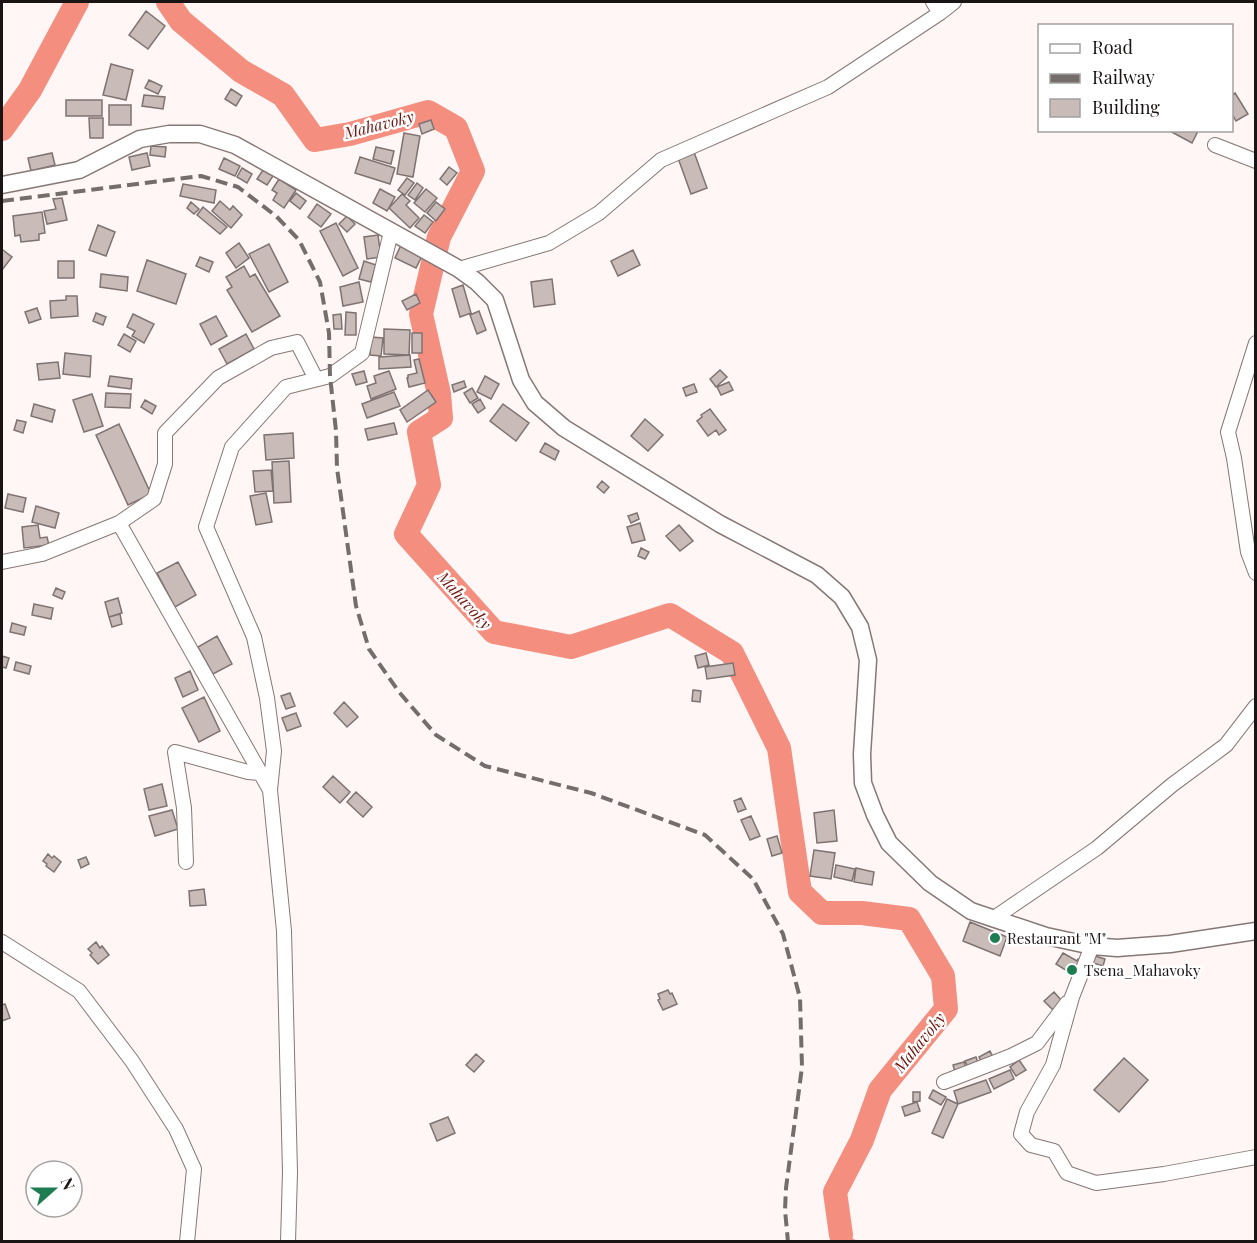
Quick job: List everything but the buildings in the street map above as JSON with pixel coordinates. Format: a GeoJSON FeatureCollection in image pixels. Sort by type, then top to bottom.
{"type":"FeatureCollection","features":[{"type":"Feature","properties":{"kind":"main road"},"geometry":{"type":"LineString","coordinates":[[2,185],[79,170],[140,139],[169,134],[200,134],[235,145],[459,269],[477,282],[495,300],[521,380],[535,403],[564,428],[720,524],[817,575],[842,597],[860,627],[868,660],[862,754],[863,783],[874,815],[889,843],[930,883],[971,911],[1046,936],[1092,946],[1118,948],[1170,944],[1256,931]]}},
{"type":"Feature","properties":{"kind":"street"},"geometry":{"type":"LineString","coordinates":[[459,269],[549,243],[599,213],[661,160],[828,87],[937,7],[954,2]]}},
{"type":"Feature","properties":{"kind":"street"},"geometry":{"type":"LineString","coordinates":[[1215,145],[1256,161]]}},
{"type":"Feature","properties":{"kind":"street"},"geometry":{"type":"LineString","coordinates":[[288,1242],[290,1172],[284,931],[270,790],[274,750],[267,698],[254,637],[206,527],[232,447],[286,387],[330,376],[362,352],[391,232]]}},
{"type":"Feature","properties":{"kind":"street"},"geometry":{"type":"LineString","coordinates":[[2,562],[42,554],[119,523],[154,499],[165,464],[165,433],[218,378],[271,348],[297,342],[316,379]]}},
{"type":"Feature","properties":{"kind":"street"},"geometry":{"type":"LineString","coordinates":[[1256,343],[1228,432],[1248,552],[1256,573]]}},
{"type":"Feature","properties":{"kind":"street"},"geometry":{"type":"LineString","coordinates":[[119,523],[270,790]]}},
{"type":"Feature","properties":{"kind":"street"},"geometry":{"type":"LineString","coordinates":[[994,918],[1097,848],[1172,785],[1226,745],[1254,704]]}},
{"type":"Feature","properties":{"kind":"street"},"geometry":{"type":"LineString","coordinates":[[186,862],[184,808],[175,752],[248,772],[261,773]]}},
{"type":"Feature","properties":{"kind":"street"},"geometry":{"type":"LineString","coordinates":[[2,942],[79,991],[132,1060],[176,1129],[194,1169],[188,1242]]}},
{"type":"Feature","properties":{"kind":"street"},"geometry":{"type":"LineString","coordinates":[[1092,946],[1072,997],[1053,1065],[1027,1112],[1021,1134],[1031,1145],[1054,1151],[1067,1173],[1096,1183],[1164,1174],[1256,1157]]}},
{"type":"Feature","properties":{"kind":"street"},"geometry":{"type":"LineString","coordinates":[[944,1082],[1011,1056],[1037,1042],[1072,997]]}},
{"type":"Feature","properties":{"kind":"waterway","name":"Mahavoky"},"geometry":{"type":"LineString","coordinates":[[2,129],[30,90],[77,2]]}},
{"type":"Feature","properties":{"kind":"waterway","name":"Mahavoky"},"geometry":{"type":"LineString","coordinates":[[168,2],[181,21],[241,71],[283,95],[315,140],[350,134],[428,112],[456,128],[473,171],[439,237],[421,314],[439,394],[441,418],[419,432],[429,485],[406,534],[494,632],[571,647],[670,615],[732,653],[779,748],[800,892],[822,913],[862,913],[909,919],[943,976],[946,1009],[880,1090],[862,1140],[835,1192],[841,1235]]}},
{"type":"Feature","properties":{"kind":"waterway"},"geometry":{"type":"LineString","coordinates":[[841,1235],[855,1242]]}},
{"type":"Feature","properties":{"kind":"railway"},"geometry":{"type":"LineString","coordinates":[[2,201],[201,176],[238,187],[276,216],[299,240],[320,282],[329,333],[337,468],[356,606],[369,649],[399,692],[436,735],[485,766],[591,793],[705,835],[753,879],[783,934],[800,998],[802,1067],[786,1188],[785,1210],[788,1242]]}},
{"type":"Feature","properties":{"kind":"place","name":"Restaurant \"M\""},"geometry":{"type":"Point","coordinates":[995,938]}},
{"type":"Feature","properties":{"kind":"place","name":"Tsena_Mahavoky"},"geometry":{"type":"Point","coordinates":[1072,970]}}]}
